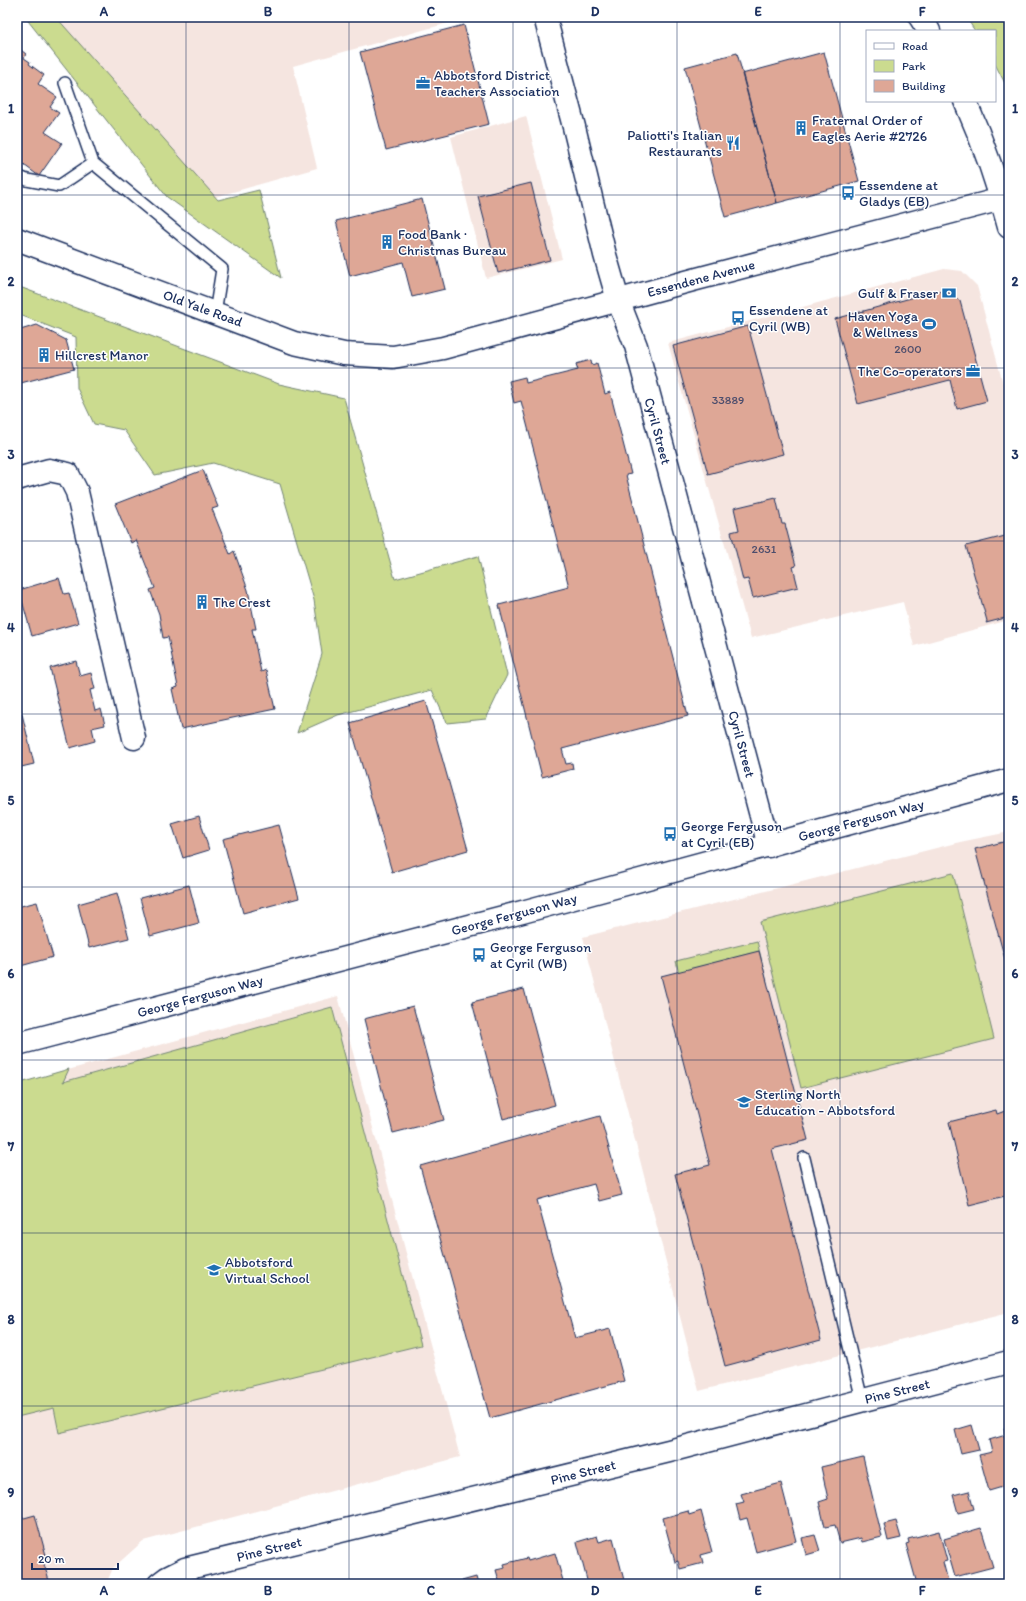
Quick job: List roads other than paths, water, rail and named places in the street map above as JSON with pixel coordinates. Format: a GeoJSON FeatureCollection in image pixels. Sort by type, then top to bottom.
{"type":"FeatureCollection","features":[{"type":"Feature","properties":{"kind":"street","name":"Cyril Street"},"geometry":{"type":"LineString","coordinates":[[545,17],[618,300],[636,346],[769,846]]}},
{"type":"Feature","properties":{"kind":"street"},"geometry":{"type":"LineString","coordinates":[[920,17],[928,30]]}},
{"type":"Feature","properties":{"kind":"street"},"geometry":{"type":"LineString","coordinates":[[965,102],[1005,198],[1009,227]]}},
{"type":"Feature","properties":{"kind":"street","name":"Essendene Avenue"},"geometry":{"type":"LineString","coordinates":[[393,357],[443,348],[618,300],[1005,198]]}},
{"type":"Feature","properties":{"kind":"street","name":"Old Yale Road"},"geometry":{"type":"LineString","coordinates":[[17,239],[294,343],[344,354],[393,357]]}},
{"type":"Feature","properties":{"kind":"street"},"geometry":{"type":"LineString","coordinates":[[17,479],[49,470],[68,474],[77,492],[134,738]]}},
{"type":"Feature","properties":{"kind":"street","name":"George Ferguson Way"},"geometry":{"type":"LineString","coordinates":[[17,1044],[526,911],[1009,780]]}},
{"type":"Feature","properties":{"kind":"street","name":"Pine Street"},"geometry":{"type":"LineString","coordinates":[[159,1584],[185,1569],[669,1451],[1009,1362]]}},
{"type":"Feature","properties":{"kind":"lane"},"geometry":{"type":"LineString","coordinates":[[65,83],[93,163],[222,269],[215,313]]}},
{"type":"Feature","properties":{"kind":"lane"},"geometry":{"type":"LineString","coordinates":[[17,176],[27,180],[59,186],[93,163]]}},
{"type":"Feature","properties":{"kind":"lane"},"geometry":{"type":"LineString","coordinates":[[804,1158],[862,1400]]}},
{"type":"Feature","properties":{"kind":"place","name":"Abbotsford District Teachers Association"},"geometry":{"type":"Point","coordinates":[423,83]}},
{"type":"Feature","properties":{"kind":"place","name":"Fraternal Order of Eagles Aerie #2726"},"geometry":{"type":"Point","coordinates":[801,128]}},
{"type":"Feature","properties":{"kind":"place","name":"Paliotti's Italian Restaurants"},"geometry":{"type":"Point","coordinates":[733,143]}},
{"type":"Feature","properties":{"kind":"place","name":"Essendene at Gladys (EB)"},"geometry":{"type":"Point","coordinates":[848,193]}},
{"type":"Feature","properties":{"kind":"place","name":"Food Bank · Christmas Bureau"},"geometry":{"type":"Point","coordinates":[387,242]}},
{"type":"Feature","properties":{"kind":"place","name":"Gulf & Fraser"},"geometry":{"type":"Point","coordinates":[949,293]}},
{"type":"Feature","properties":{"kind":"place","name":"Essendene at Cyril (WB)"},"geometry":{"type":"Point","coordinates":[738,318]}},
{"type":"Feature","properties":{"kind":"place","name":"Haven Yoga & Wellness"},"geometry":{"type":"Point","coordinates":[929,324]}},
{"type":"Feature","properties":{"kind":"place","name":"Hillcrest Manor"},"geometry":{"type":"Point","coordinates":[44,355]}},
{"type":"Feature","properties":{"kind":"place","name":"The Co-operators"},"geometry":{"type":"Point","coordinates":[973,371]}},
{"type":"Feature","properties":{"kind":"place","name":"The Crest"},"geometry":{"type":"Point","coordinates":[202,602]}},
{"type":"Feature","properties":{"kind":"place","name":"George Ferguson at Cyril (EB)"},"geometry":{"type":"Point","coordinates":[670,834]}},
{"type":"Feature","properties":{"kind":"place","name":"George Ferguson at Cyril (WB)"},"geometry":{"type":"Point","coordinates":[479,955]}},
{"type":"Feature","properties":{"kind":"place","name":"Sterling North Education - Abbotsford"},"geometry":{"type":"Point","coordinates":[744,1102]}},
{"type":"Feature","properties":{"kind":"place","name":"Abbotsford Virtual School"},"geometry":{"type":"Point","coordinates":[214,1270]}}]}
